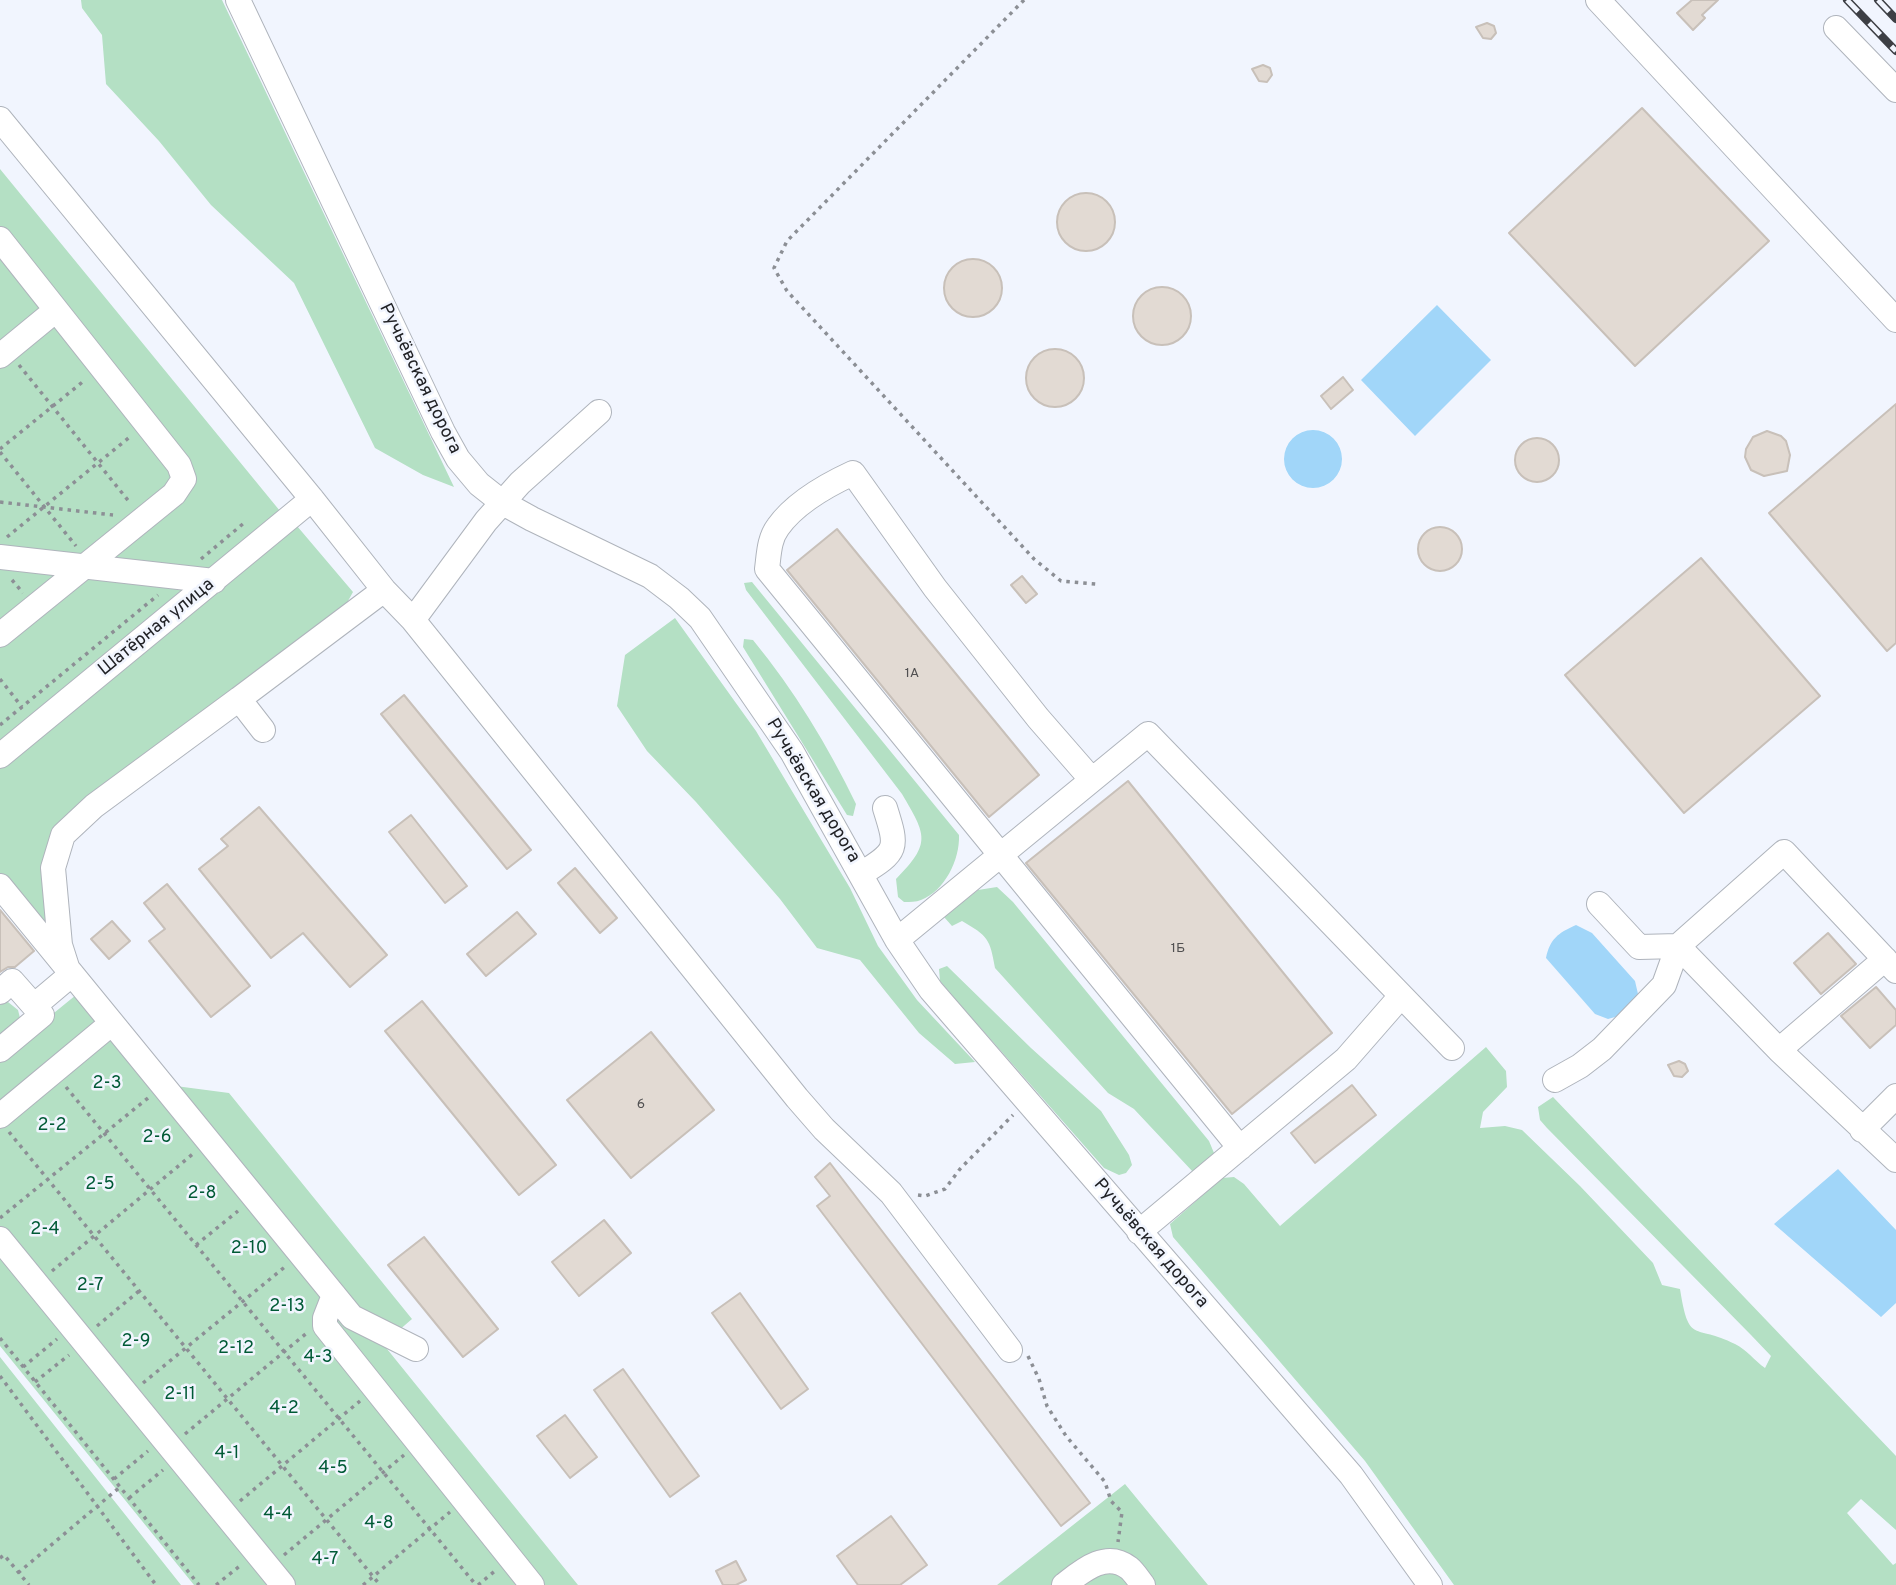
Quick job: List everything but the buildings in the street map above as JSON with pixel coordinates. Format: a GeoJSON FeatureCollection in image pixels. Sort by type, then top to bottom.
{"type":"FeatureCollection","features":[{"type":"Feature","properties":{"kind":"street","name":"Ручьёвская дорога"},"geometry":{"type":"LineString","coordinates":[[238,0],[458,459],[479,484],[503,503],[650,576],[679,597],[700,618],[792,752],[897,940],[931,990],[1351,1475],[1430,1585]]}},
{"type":"Feature","properties":{"kind":"street"},"geometry":{"type":"LineString","coordinates":[[1598,0],[1896,320]]}},
{"type":"Feature","properties":{"kind":"street"},"geometry":{"type":"LineString","coordinates":[[1836,28],[1896,89]]}},
{"type":"Feature","properties":{"kind":"street"},"geometry":{"type":"LineString","coordinates":[[0,119],[384,590],[413,620],[797,1098],[824,1129],[891,1193],[1010,1350]]}},
{"type":"Feature","properties":{"kind":"street"},"geometry":{"type":"LineString","coordinates":[[0,239],[179,465],[184,480],[174,494],[0,635]]}},
{"type":"Feature","properties":{"kind":"street"},"geometry":{"type":"LineString","coordinates":[[4,353],[56,310]]}},
{"type":"Feature","properties":{"kind":"street"},"geometry":{"type":"LineString","coordinates":[[413,620],[486,521],[520,483],[599,412]]}},
{"type":"Feature","properties":{"kind":"street"},"geometry":{"type":"LineString","coordinates":[[1092,780],[1038,718],[935,588],[853,473],[827,485],[778,527],[769,545],[767,569],[1240,1148]]}},
{"type":"Feature","properties":{"kind":"street","name":"Шатёрная улица"},"geometry":{"type":"LineString","coordinates":[[0,756],[312,499]]}},
{"type":"Feature","properties":{"kind":"street"},"geometry":{"type":"LineString","coordinates":[[4,566],[87,564],[214,581]]}},
{"type":"Feature","properties":{"kind":"street"},"geometry":{"type":"LineString","coordinates":[[69,971],[60,945],[53,868],[64,835],[94,806],[384,590]]}},
{"type":"Feature","properties":{"kind":"street"},"geometry":{"type":"LineString","coordinates":[[239,699],[263,730]]}},
{"type":"Feature","properties":{"kind":"street"},"geometry":{"type":"LineString","coordinates":[[897,940],[1148,734],[1452,1048]]}},
{"type":"Feature","properties":{"kind":"street"},"geometry":{"type":"LineString","coordinates":[[861,874],[892,851],[895,838],[885,808]]}},
{"type":"Feature","properties":{"kind":"street"},"geometry":{"type":"LineString","coordinates":[[1555,1080],[1602,1049],[1664,985],[1678,946],[1784,852],[1891,965],[1779,1051]]}},
{"type":"Feature","properties":{"kind":"street"},"geometry":{"type":"LineString","coordinates":[[0,886],[301,1254],[329,1307],[416,1349]]}},
{"type":"Feature","properties":{"kind":"street"},"geometry":{"type":"LineString","coordinates":[[1599,904],[1639,947],[1678,946],[1779,1051],[1896,1160]]}},
{"type":"Feature","properties":{"kind":"street"},"geometry":{"type":"LineString","coordinates":[[34,1006],[69,971]]}},
{"type":"Feature","properties":{"kind":"street"},"geometry":{"type":"LineString","coordinates":[[0,992],[12,981],[42,1015],[0,1050]]}},
{"type":"Feature","properties":{"kind":"street"},"geometry":{"type":"LineString","coordinates":[[1139,1232],[1346,1059],[1402,996]]}},
{"type":"Feature","properties":{"kind":"street"},"geometry":{"type":"LineString","coordinates":[[4,1123],[54,1072],[112,1023]]}},
{"type":"Feature","properties":{"kind":"street"},"geometry":{"type":"LineString","coordinates":[[1862,1130],[1896,1096]]}},
{"type":"Feature","properties":{"kind":"street"},"geometry":{"type":"LineString","coordinates":[[0,1239],[269,1568]]}},
{"type":"Feature","properties":{"kind":"street"},"geometry":{"type":"LineString","coordinates":[[329,1307],[325,1326],[532,1585]]}},
{"type":"Feature","properties":{"kind":"street"},"geometry":{"type":"LineString","coordinates":[[1064,1585],[1085,1568],[1099,1562],[1114,1561],[1129,1568],[1143,1585]]}},
{"type":"Feature","properties":{"kind":"path"},"geometry":{"type":"LineString","coordinates":[[1024,0],[787,241],[774,268],[787,291],[1034,559],[1060,580],[1096,584]]}},
{"type":"Feature","properties":{"kind":"path"},"geometry":{"type":"LineString","coordinates":[[4,353],[52,406],[143,519]]}},
{"type":"Feature","properties":{"kind":"path"},"geometry":{"type":"LineString","coordinates":[[87,564],[0,451],[101,367]]}},
{"type":"Feature","properties":{"kind":"path"},"geometry":{"type":"LineString","coordinates":[[0,543],[146,423]]}},
{"type":"Feature","properties":{"kind":"path"},"geometry":{"type":"LineString","coordinates":[[0,502],[143,519]]}},
{"type":"Feature","properties":{"kind":"path"},"geometry":{"type":"LineString","coordinates":[[0,725],[244,523]]}},
{"type":"Feature","properties":{"kind":"path"},"geometry":{"type":"LineString","coordinates":[[4,566],[34,607]]}},
{"type":"Feature","properties":{"kind":"path"},"geometry":{"type":"LineString","coordinates":[[0,679],[22,706]]}},
{"type":"Feature","properties":{"kind":"path"},"geometry":{"type":"LineString","coordinates":[[54,1072],[476,1585]]}},
{"type":"Feature","properties":{"kind":"path"},"geometry":{"type":"LineString","coordinates":[[0,1219],[163,1086]]}},
{"type":"Feature","properties":{"kind":"path"},"geometry":{"type":"LineString","coordinates":[[891,1193],[925,1196],[945,1189],[960,1169],[1027,1102]]}},
{"type":"Feature","properties":{"kind":"path"},"geometry":{"type":"LineString","coordinates":[[4,1123],[380,1585]]}},
{"type":"Feature","properties":{"kind":"path"},"geometry":{"type":"LineString","coordinates":[[37,1284],[208,1141]]}},
{"type":"Feature","properties":{"kind":"path"},"geometry":{"type":"LineString","coordinates":[[196,1245],[254,1198]]}},
{"type":"Feature","properties":{"kind":"path"},"geometry":{"type":"LineString","coordinates":[[128,1395],[301,1254]]}},
{"type":"Feature","properties":{"kind":"path"},"geometry":{"type":"LineString","coordinates":[[23,1367],[79,1336],[140,1291]]}},
{"type":"Feature","properties":{"kind":"path"},"geometry":{"type":"LineString","coordinates":[[114,1479],[170,1447],[284,1352],[329,1307]]}},
{"type":"Feature","properties":{"kind":"path"},"geometry":{"type":"LineString","coordinates":[[35,1382],[79,1336]]}},
{"type":"Feature","properties":{"kind":"path"},"geometry":{"type":"LineString","coordinates":[[0,1338],[199,1585]]}},
{"type":"Feature","properties":{"kind":"path"},"geometry":{"type":"LineString","coordinates":[[1010,1350],[1026,1354],[1040,1379],[1047,1406],[1066,1436],[1105,1482],[1111,1501],[1122,1512],[1114,1561]]}},
{"type":"Feature","properties":{"kind":"path"},"geometry":{"type":"LineString","coordinates":[[0,1376],[156,1585]]}},
{"type":"Feature","properties":{"kind":"path"},"geometry":{"type":"LineString","coordinates":[[224,1514],[376,1389]]}},
{"type":"Feature","properties":{"kind":"path"},"geometry":{"type":"LineString","coordinates":[[216,1585],[269,1568],[419,1443]]}},
{"type":"Feature","properties":{"kind":"path"},"geometry":{"type":"LineString","coordinates":[[129,1498],[170,1447]]}},
{"type":"Feature","properties":{"kind":"path"},"geometry":{"type":"LineString","coordinates":[[18,1573],[120,1487]]}},
{"type":"Feature","properties":{"kind":"path"},"geometry":{"type":"LineString","coordinates":[[363,1585],[465,1500]]}},
{"type":"Feature","properties":{"kind":"path"},"geometry":{"type":"LineString","coordinates":[[0,1558],[4,1555],[29,1585]]}},
{"type":"Feature","properties":{"kind":"green space"},"geometry":{"type":"Polygon","coordinates":[[[81,0],[222,0],[454,487],[423,475],[375,448],[294,283],[211,205],[159,141],[106,84],[102,35],[82,8],[81,0]]]}},
{"type":"Feature","properties":{"kind":"green space"},"geometry":{"type":"Polygon","coordinates":[[[0,169],[280,511],[0,741],[0,169]]]}},
{"type":"Feature","properties":{"kind":"green space"},"geometry":{"type":"Polygon","coordinates":[[[297,526],[353,592],[343,610],[69,817],[52,920],[43,924],[0,874],[0,766],[297,526]]]}},
{"type":"Feature","properties":{"kind":"green space"},"geometry":{"type":"Polygon","coordinates":[[[752,582],[959,835],[954,864],[944,882],[930,896],[911,902],[904,902],[898,897],[896,879],[908,867],[920,847],[922,838],[916,820],[902,794],[746,590],[744,583],[752,582]]]}},
{"type":"Feature","properties":{"kind":"green space"},"geometry":{"type":"Polygon","coordinates":[[[675,618],[756,731],[850,888],[878,946],[917,1000],[975,1062],[955,1064],[919,1033],[860,960],[817,948],[780,899],[696,802],[647,751],[617,706],[625,655],[675,618]]]}},
{"type":"Feature","properties":{"kind":"green space"},"geometry":{"type":"Polygon","coordinates":[[[744,639],[753,640],[809,719],[856,804],[853,816],[847,815],[743,647],[744,639]]]}},
{"type":"Feature","properties":{"kind":"green space"},"geometry":{"type":"Polygon","coordinates":[[[997,887],[1013,902],[1209,1141],[1214,1153],[1193,1172],[1134,1109],[1108,1093],[995,968],[989,944],[983,935],[962,921],[952,926],[944,917],[978,890],[997,887]]]}},
{"type":"Feature","properties":{"kind":"green space"},"geometry":{"type":"Polygon","coordinates":[[[947,966],[1031,1048],[1101,1111],[1129,1155],[1132,1165],[1126,1173],[1119,1175],[1104,1168],[956,1000],[940,981],[939,969],[947,966]]]}},
{"type":"Feature","properties":{"kind":"green space"},"geometry":{"type":"Polygon","coordinates":[[[87,986],[168,1085],[229,1093],[412,1319],[383,1344],[578,1585],[194,1585],[0,1346],[0,1057],[87,986]]]}},
{"type":"Feature","properties":{"kind":"green space"},"geometry":{"type":"Polygon","coordinates":[[[8,1002],[18,1010],[20,1018],[0,1040],[0,1005],[8,1002]]]}},
{"type":"Feature","properties":{"kind":"green space"},"geometry":{"type":"Polygon","coordinates":[[[1486,1047],[1506,1071],[1507,1087],[1483,1112],[1480,1128],[1505,1126],[1522,1130],[1653,1263],[1662,1285],[1680,1289],[1683,1307],[1691,1326],[1739,1346],[1765,1368],[1771,1356],[1540,1120],[1538,1107],[1553,1097],[1896,1456],[1896,1530],[1861,1499],[1847,1513],[1893,1565],[1896,1563],[1896,1585],[1454,1585],[1365,1461],[1173,1237],[1170,1224],[1222,1178],[1234,1177],[1244,1184],[1280,1226],[1486,1047]]]}},
{"type":"Feature","properties":{"kind":"green space"},"geometry":{"type":"Polygon","coordinates":[[[0,1357],[181,1585],[0,1585],[0,1357]]]}},
{"type":"Feature","properties":{"kind":"green space"},"geometry":{"type":"Polygon","coordinates":[[[1125,1484],[1208,1585],[997,1585],[1125,1484]]]}},
{"type":"Feature","properties":{"kind":"water"},"geometry":{"type":"Polygon","coordinates":[[[1437,305],[1491,360],[1415,436],[1361,380],[1437,305]]]}},
{"type":"Feature","properties":{"kind":"water"},"geometry":{"type":"Polygon","coordinates":[[[1307,430],[1319,430],[1334,438],[1342,453],[1342,465],[1334,480],[1319,488],[1307,488],[1292,480],[1284,465],[1284,453],[1292,438],[1307,430]]]}},
{"type":"Feature","properties":{"kind":"water"},"geometry":{"type":"Polygon","coordinates":[[[1576,925],[1592,933],[1635,981],[1638,994],[1622,1015],[1608,1019],[1595,1014],[1546,958],[1556,937],[1576,925]]]}},
{"type":"Feature","properties":{"kind":"water"},"geometry":{"type":"Polygon","coordinates":[[[1838,1169],[1896,1230],[1896,1303],[1881,1317],[1774,1224],[1838,1169]]]}},
{"type":"Feature","properties":{"kind":"railway"},"geometry":{"type":"LineString","coordinates":[[1847,0],[1896,51]]}},
{"type":"Feature","properties":{"kind":"railway"},"geometry":{"type":"LineString","coordinates":[[1878,0],[1896,19]]}},
{"type":"Feature","properties":{"kind":"park label","name":"2-3"},"geometry":{"type":"Point","coordinates":[107,1084]}},
{"type":"Feature","properties":{"kind":"park label","name":"2-2"},"geometry":{"type":"Point","coordinates":[52,1126]}},
{"type":"Feature","properties":{"kind":"park label","name":"2-6"},"geometry":{"type":"Point","coordinates":[157,1138]}},
{"type":"Feature","properties":{"kind":"park label","name":"2-5"},"geometry":{"type":"Point","coordinates":[100,1185]}},
{"type":"Feature","properties":{"kind":"park label","name":"2-8"},"geometry":{"type":"Point","coordinates":[202,1194]}},
{"type":"Feature","properties":{"kind":"park label","name":"2-4"},"geometry":{"type":"Point","coordinates":[45,1230]}},
{"type":"Feature","properties":{"kind":"park label","name":"2-10"},"geometry":{"type":"Point","coordinates":[249,1249]}},
{"type":"Feature","properties":{"kind":"park label","name":"2-7"},"geometry":{"type":"Point","coordinates":[90,1286]}},
{"type":"Feature","properties":{"kind":"park label","name":"2-13"},"geometry":{"type":"Point","coordinates":[287,1307]}},
{"type":"Feature","properties":{"kind":"park label","name":"2-9"},"geometry":{"type":"Point","coordinates":[136,1342]}},
{"type":"Feature","properties":{"kind":"park label","name":"2-12"},"geometry":{"type":"Point","coordinates":[236,1349]}},
{"type":"Feature","properties":{"kind":"park label","name":"4-3"},"geometry":{"type":"Point","coordinates":[318,1358]}},
{"type":"Feature","properties":{"kind":"park label","name":"2-11"},"geometry":{"type":"Point","coordinates":[180,1395]}},
{"type":"Feature","properties":{"kind":"park label","name":"4-2"},"geometry":{"type":"Point","coordinates":[284,1409]}},
{"type":"Feature","properties":{"kind":"park label","name":"4-1"},"geometry":{"type":"Point","coordinates":[227,1454]}},
{"type":"Feature","properties":{"kind":"park label","name":"4-5"},"geometry":{"type":"Point","coordinates":[333,1469]}},
{"type":"Feature","properties":{"kind":"park label","name":"4-4"},"geometry":{"type":"Point","coordinates":[278,1515]}},
{"type":"Feature","properties":{"kind":"park label","name":"4-8"},"geometry":{"type":"Point","coordinates":[379,1524]}},
{"type":"Feature","properties":{"kind":"park label","name":"4-7"},"geometry":{"type":"Point","coordinates":[325,1560]}}]}
